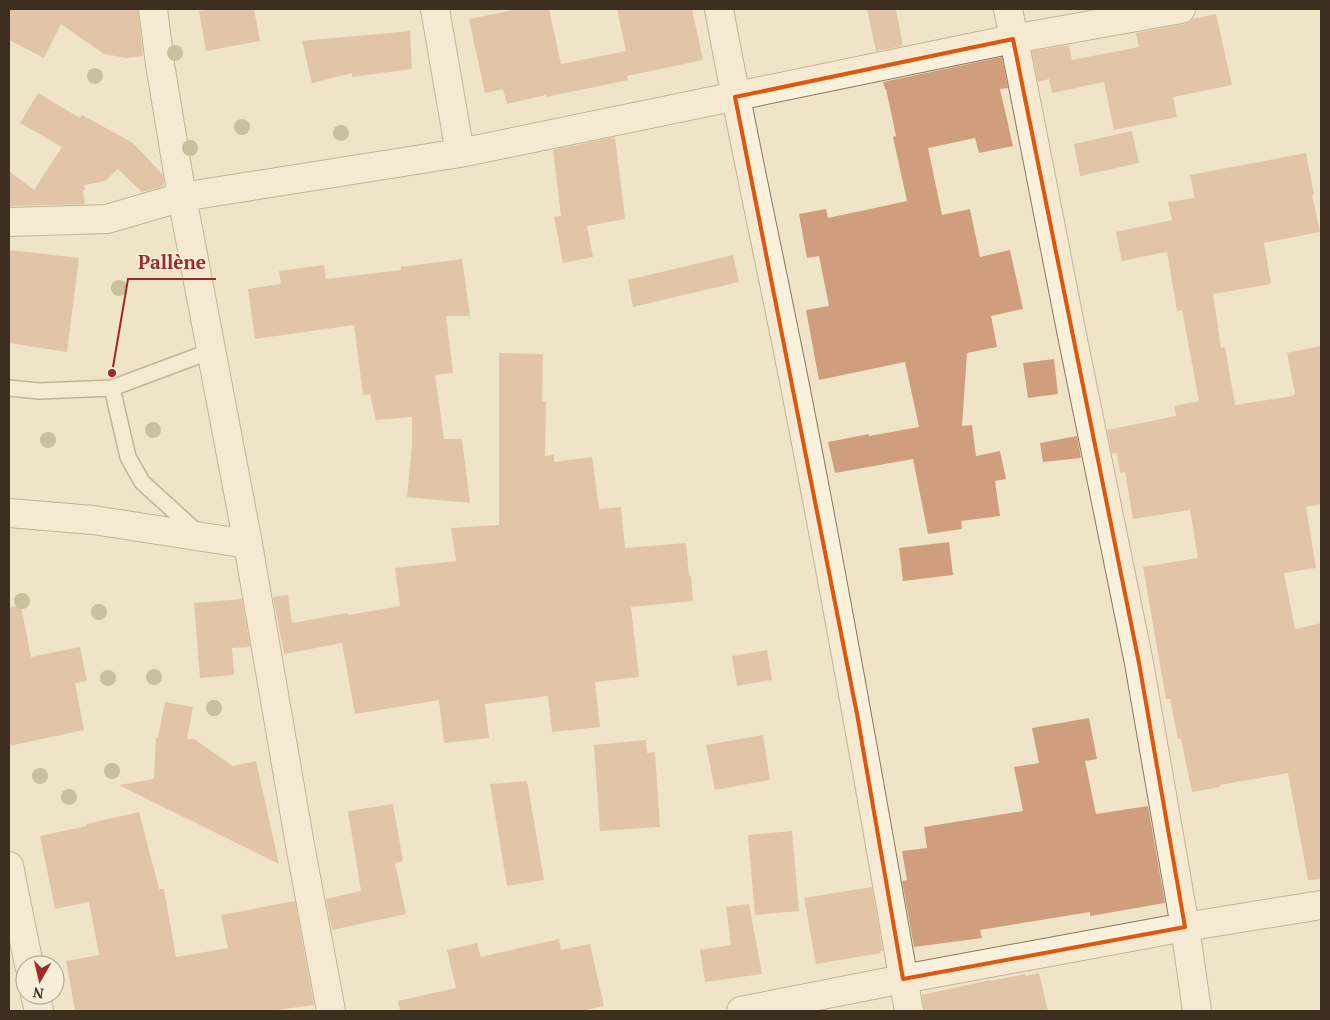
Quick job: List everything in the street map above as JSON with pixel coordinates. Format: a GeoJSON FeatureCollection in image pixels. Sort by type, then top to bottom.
{"type":"FeatureCollection","features":[{"type":"Feature","properties":{"kind":"street"},"geometry":{"type":"LineString","coordinates":[[153,9],[182,197],[248,544],[331,1011]]}},
{"type":"Feature","properties":{"kind":"street"},"geometry":{"type":"LineString","coordinates":[[435,9],[460,153]]}},
{"type":"Feature","properties":{"kind":"street"},"geometry":{"type":"LineString","coordinates":[[719,9],[844,646],[909,1011]]}},
{"type":"Feature","properties":{"kind":"street"},"geometry":{"type":"LineString","coordinates":[[1008,9],[1072,335],[1140,663],[1198,1011]]}},
{"type":"Feature","properties":{"kind":"street"},"geometry":{"type":"LineString","coordinates":[[9,222],[107,219],[182,197],[460,153],[1013,39],[1181,9]]}},
{"type":"Feature","properties":{"kind":"street"},"geometry":{"type":"LineString","coordinates":[[9,513],[93,520],[248,544]]}},
{"type":"Feature","properties":{"kind":"street"},"geometry":{"type":"LineString","coordinates":[[9,866],[27,955]]}},
{"type":"Feature","properties":{"kind":"street"},"geometry":{"type":"LineString","coordinates":[[741,1011],[1185,927],[1321,905]]}},
{"type":"Feature","properties":{"kind":"lane"},"geometry":{"type":"LineString","coordinates":[[9,388],[39,391],[112,388],[211,351]]}},
{"type":"Feature","properties":{"kind":"lane"},"geometry":{"type":"LineString","coordinates":[[112,388],[128,456],[142,482],[202,537]]}},
{"type":"Feature","properties":{"kind":"highlighted area"},"geometry":{"type":"Polygon","coordinates":[[[1013,39],[1139,663],[1185,927],[903,979],[857,714],[735,97],[1013,39]]]}},
{"type":"Feature","properties":{"kind":"building"},"geometry":{"type":"Polygon","coordinates":[[[9,9],[138,9],[143,56],[127,58],[104,54],[61,24],[44,58],[9,40],[9,9]]]}},
{"type":"Feature","properties":{"kind":"building"},"geometry":{"type":"Polygon","coordinates":[[[254,9],[260,41],[206,51],[199,11],[254,9]]]}},
{"type":"Feature","properties":{"kind":"building"},"geometry":{"type":"Polygon","coordinates":[[[519,9],[549,9],[561,64],[626,51],[617,9],[692,9],[703,60],[627,76],[628,80],[507,104],[503,89],[485,93],[469,19],[519,9]]]}},
{"type":"Feature","properties":{"kind":"building"},"geometry":{"type":"Polygon","coordinates":[[[867,9],[896,9],[903,46],[876,51],[867,9]]]}},
{"type":"Feature","properties":{"kind":"building"},"geometry":{"type":"Polygon","coordinates":[[[1216,14],[1232,85],[1173,97],[1177,117],[1114,130],[1104,82],[1052,93],[1049,79],[1038,82],[1032,51],[1069,45],[1072,60],[1139,47],[1136,33],[1184,24],[1193,19],[1216,14]]]}},
{"type":"Feature","properties":{"kind":"building"},"geometry":{"type":"Polygon","coordinates":[[[410,31],[412,69],[352,77],[352,73],[312,83],[302,41],[410,31]]]}},
{"type":"Feature","properties":{"kind":"building"},"geometry":{"type":"Polygon","coordinates":[[[1002,57],[1008,88],[1000,89],[1013,146],[979,153],[975,138],[928,148],[942,215],[970,209],[980,257],[1010,250],[1023,309],[991,316],[997,347],[967,353],[962,426],[972,425],[976,456],[1000,451],[1006,479],[995,481],[1000,516],[961,521],[962,529],[928,534],[913,459],[835,473],[828,442],[919,427],[905,362],[819,380],[806,310],[829,306],[819,256],[807,258],[799,214],[826,209],[828,218],[907,201],[893,137],[896,136],[883,82],[1002,57]]]}},
{"type":"Feature","properties":{"kind":"building"},"geometry":{"type":"Polygon","coordinates":[[[38,93],[80,118],[82,115],[133,143],[163,175],[164,183],[161,187],[142,192],[118,169],[105,181],[84,185],[85,204],[9,206],[9,171],[34,190],[62,147],[20,123],[38,93]]]}},
{"type":"Feature","properties":{"kind":"building"},"geometry":{"type":"Polygon","coordinates":[[[1132,131],[1139,163],[1080,176],[1074,144],[1132,131]]]}},
{"type":"Feature","properties":{"kind":"building"},"geometry":{"type":"Polygon","coordinates":[[[615,137],[625,219],[587,226],[593,257],[563,263],[554,217],[561,216],[553,150],[615,137]]]}},
{"type":"Feature","properties":{"kind":"building"},"geometry":{"type":"Polygon","coordinates":[[[1306,153],[1320,232],[1264,243],[1271,284],[1213,294],[1221,348],[1225,347],[1235,405],[1293,396],[1295,394],[1287,353],[1321,346],[1321,504],[1306,507],[1316,568],[1284,573],[1295,629],[1321,623],[1321,879],[1308,880],[1288,773],[1192,792],[1170,699],[1166,699],[1143,567],[1198,558],[1190,510],[1133,519],[1125,472],[1120,473],[1117,453],[1112,454],[1107,430],[1176,416],[1174,406],[1199,401],[1182,310],[1177,311],[1167,252],[1122,261],[1116,232],[1172,220],[1168,202],[1195,198],[1190,175],[1306,153]]]}},
{"type":"Feature","properties":{"kind":"building"},"geometry":{"type":"Polygon","coordinates":[[[9,250],[79,258],[67,352],[9,343],[9,250]]]}},
{"type":"Feature","properties":{"kind":"building"},"geometry":{"type":"Polygon","coordinates":[[[733,255],[739,282],[633,307],[628,280],[733,255]]]}},
{"type":"Feature","properties":{"kind":"building"},"geometry":{"type":"Polygon","coordinates":[[[462,259],[470,316],[446,316],[453,373],[435,375],[444,439],[462,439],[470,503],[407,497],[412,444],[412,417],[376,420],[370,394],[363,395],[354,325],[255,339],[248,289],[281,284],[279,271],[324,265],[326,279],[401,270],[401,267],[462,259]]]}},
{"type":"Feature","properties":{"kind":"building"},"geometry":{"type":"Polygon","coordinates":[[[499,353],[543,354],[542,402],[546,402],[545,456],[554,455],[554,462],[592,457],[599,509],[621,507],[625,548],[686,543],[693,601],[631,607],[639,677],[595,682],[600,727],[552,732],[548,696],[485,704],[489,738],[444,743],[439,700],[355,714],[342,643],[284,654],[273,597],[288,595],[292,623],[400,606],[395,568],[456,561],[451,528],[499,525],[499,353]]]}},
{"type":"Feature","properties":{"kind":"building"},"geometry":{"type":"Polygon","coordinates":[[[1054,359],[1058,394],[1028,398],[1023,363],[1054,359]]]}},
{"type":"Feature","properties":{"kind":"building"},"geometry":{"type":"Polygon","coordinates":[[[1077,436],[1081,458],[1043,462],[1040,443],[1077,436]]]}},
{"type":"Feature","properties":{"kind":"building"},"geometry":{"type":"Polygon","coordinates":[[[949,542],[953,575],[903,581],[899,548],[949,542]]]}},
{"type":"Feature","properties":{"kind":"building"},"geometry":{"type":"Polygon","coordinates":[[[242,599],[250,647],[232,648],[234,675],[200,678],[194,603],[242,599]]]}},
{"type":"Feature","properties":{"kind":"building"},"geometry":{"type":"Polygon","coordinates":[[[21,606],[31,657],[80,647],[87,681],[75,683],[84,730],[9,746],[9,607],[21,606]]]}},
{"type":"Feature","properties":{"kind":"building"},"geometry":{"type":"Polygon","coordinates":[[[767,650],[772,680],[737,686],[732,656],[767,650]]]}},
{"type":"Feature","properties":{"kind":"building"},"geometry":{"type":"Polygon","coordinates":[[[165,702],[193,707],[187,739],[194,739],[233,766],[256,761],[279,864],[119,785],[154,779],[156,737],[158,737],[165,702]]]}},
{"type":"Feature","properties":{"kind":"building"},"geometry":{"type":"Polygon","coordinates":[[[1089,718],[1097,759],[1085,761],[1096,814],[1148,806],[1165,903],[1090,916],[1090,912],[980,930],[982,938],[914,947],[902,881],[907,880],[902,851],[927,848],[924,827],[1023,811],[1014,767],[1039,763],[1032,728],[1089,718]]]}},
{"type":"Feature","properties":{"kind":"building"},"geometry":{"type":"Polygon","coordinates":[[[763,735],[770,780],[715,790],[706,745],[763,735]]]}},
{"type":"Feature","properties":{"kind":"building"},"geometry":{"type":"Polygon","coordinates":[[[646,740],[647,753],[655,752],[660,827],[600,831],[594,745],[646,740]]]}},
{"type":"Feature","properties":{"kind":"building"},"geometry":{"type":"Polygon","coordinates":[[[527,781],[544,880],[507,886],[490,784],[527,781]]]}},
{"type":"Feature","properties":{"kind":"building"},"geometry":{"type":"Polygon","coordinates":[[[393,804],[403,861],[395,863],[406,914],[332,930],[326,899],[361,891],[348,811],[393,804]]]}},
{"type":"Feature","properties":{"kind":"building"},"geometry":{"type":"Polygon","coordinates":[[[139,812],[159,889],[164,889],[176,957],[228,948],[221,915],[295,901],[314,1005],[269,1011],[75,1011],[66,961],[99,955],[89,902],[55,909],[40,836],[139,812]]]}},
{"type":"Feature","properties":{"kind":"building"},"geometry":{"type":"Polygon","coordinates":[[[792,831],[799,911],[755,915],[748,835],[792,831]]]}},
{"type":"Feature","properties":{"kind":"building"},"geometry":{"type":"Polygon","coordinates":[[[872,887],[883,951],[880,951],[881,953],[816,964],[804,898],[872,887]]]}},
{"type":"Feature","properties":{"kind":"building"},"geometry":{"type":"Polygon","coordinates":[[[749,904],[762,974],[705,982],[700,950],[731,945],[726,907],[749,904]]]}},
{"type":"Feature","properties":{"kind":"building"},"geometry":{"type":"Polygon","coordinates":[[[559,939],[561,950],[590,944],[604,1006],[582,1011],[400,1011],[398,1001],[456,988],[447,950],[477,943],[481,957],[559,939]]]}},
{"type":"Feature","properties":{"kind":"building"},"geometry":{"type":"Polygon","coordinates":[[[1039,973],[1048,1011],[924,1011],[922,995],[990,980],[1039,973]]]}},
{"type":"Feature","properties":{"kind":"place","name":"Pallène"},"geometry":{"type":"Point","coordinates":[112,373]}}]}
